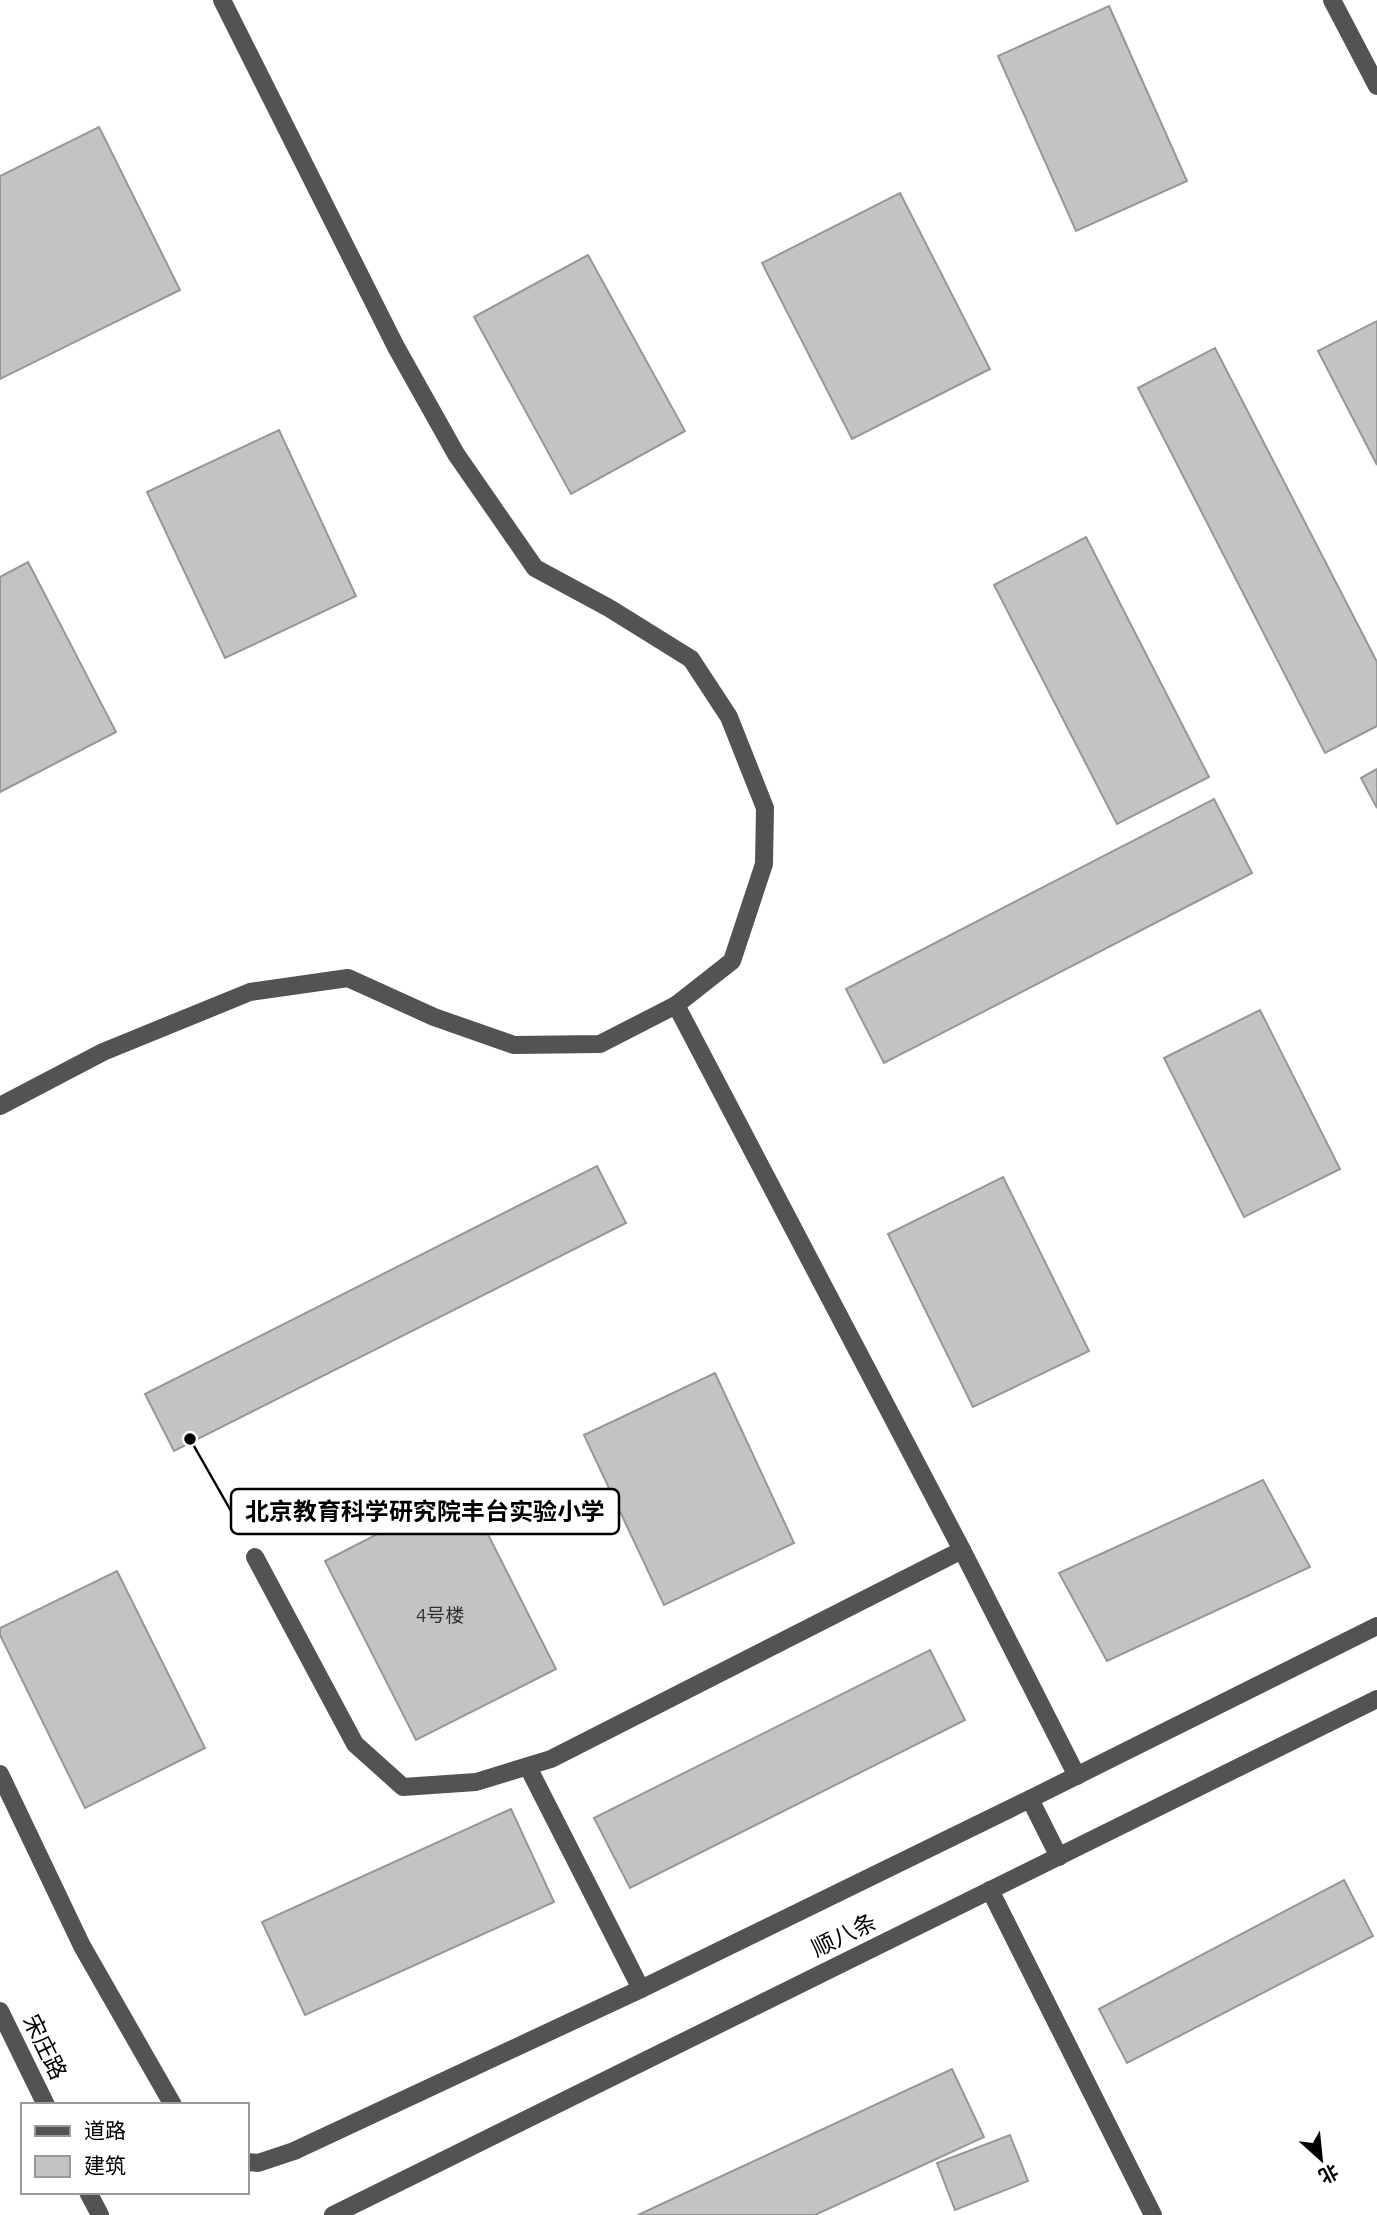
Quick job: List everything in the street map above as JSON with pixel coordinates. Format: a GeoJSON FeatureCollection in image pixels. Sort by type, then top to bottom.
{"type":"FeatureCollection","features":[{"type":"Feature","properties":{"kind":"street"},"geometry":{"type":"LineString","coordinates":[[0,1106],[103,1052],[250,992],[348,978],[434,1017],[514,1045],[600,1044],[676,1005],[732,961],[764,864],[765,808],[729,717],[691,659],[610,608],[535,568],[456,454],[397,347],[222,0]]}},
{"type":"Feature","properties":{"kind":"street"},"geometry":{"type":"LineString","coordinates":[[1332,0],[1377,86]]}},
{"type":"Feature","properties":{"kind":"street"},"geometry":{"type":"LineString","coordinates":[[676,1005],[962,1550],[1077,1776]]}},
{"type":"Feature","properties":{"kind":"street"},"geometry":{"type":"LineString","coordinates":[[255,1557],[355,1744],[403,1787],[476,1783],[551,1759],[962,1550]]}},
{"type":"Feature","properties":{"kind":"street"},"geometry":{"type":"LineString","coordinates":[[248,2162],[258,2163],[294,2151],[641,1989],[1377,1626]]}},
{"type":"Feature","properties":{"kind":"street","name":"顺八条"},"geometry":{"type":"LineString","coordinates":[[333,2215],[1377,1699]]}},
{"type":"Feature","properties":{"kind":"street"},"geometry":{"type":"LineString","coordinates":[[528,1767],[641,1989]]}},
{"type":"Feature","properties":{"kind":"street"},"geometry":{"type":"LineString","coordinates":[[0,1774],[82,1946],[172,2103]]}},
{"type":"Feature","properties":{"kind":"street"},"geometry":{"type":"LineString","coordinates":[[1030,1798],[1059,1857]]}},
{"type":"Feature","properties":{"kind":"street"},"geometry":{"type":"LineString","coordinates":[[990,1889],[1153,2215]]}},
{"type":"Feature","properties":{"kind":"street","name":"宋庄路"},"geometry":{"type":"LineString","coordinates":[[0,2011],[45,2103]]}},
{"type":"Feature","properties":{"kind":"street"},"geometry":{"type":"LineString","coordinates":[[89,2194],[100,2215]]}},
{"type":"Feature","properties":{"kind":"building"},"geometry":{"type":"Polygon","coordinates":[[[1109,6],[1187,181],[1076,231],[998,56],[1109,6]]]}},
{"type":"Feature","properties":{"kind":"building"},"geometry":{"type":"Polygon","coordinates":[[[99,127],[180,290],[0,379],[0,176],[99,127]]]}},
{"type":"Feature","properties":{"kind":"building"},"geometry":{"type":"Polygon","coordinates":[[[900,193],[990,369],[852,439],[762,263],[900,193]]]}},
{"type":"Feature","properties":{"kind":"building"},"geometry":{"type":"Polygon","coordinates":[[[588,255],[685,431],[571,494],[474,317],[588,255]]]}},
{"type":"Feature","properties":{"kind":"building"},"geometry":{"type":"Polygon","coordinates":[[[1377,321],[1377,465],[1318,351],[1377,321]]]}},
{"type":"Feature","properties":{"kind":"building"},"geometry":{"type":"Polygon","coordinates":[[[1215,348],[1377,662],[1377,726],[1325,753],[1138,388],[1215,348]]]}},
{"type":"Feature","properties":{"kind":"building"},"geometry":{"type":"Polygon","coordinates":[[[279,430],[356,596],[225,658],[147,492],[279,430]]]}},
{"type":"Feature","properties":{"kind":"building"},"geometry":{"type":"Polygon","coordinates":[[[1086,537],[1209,777],[1117,824],[994,585],[1086,537]]]}},
{"type":"Feature","properties":{"kind":"building"},"geometry":{"type":"Polygon","coordinates":[[[28,562],[116,732],[0,792],[0,577],[28,562]]]}},
{"type":"Feature","properties":{"kind":"building"},"geometry":{"type":"Polygon","coordinates":[[[1377,769],[1377,808],[1361,778],[1377,769]]]}},
{"type":"Feature","properties":{"kind":"building"},"geometry":{"type":"Polygon","coordinates":[[[1214,799],[1252,873],[884,1063],[846,989],[1214,799]]]}},
{"type":"Feature","properties":{"kind":"building"},"geometry":{"type":"Polygon","coordinates":[[[1260,1010],[1340,1169],[1244,1217],[1164,1058],[1260,1010]]]}},
{"type":"Feature","properties":{"kind":"building"},"geometry":{"type":"Polygon","coordinates":[[[597,1166],[626,1223],[174,1451],[145,1394],[597,1166]]]}},
{"type":"Feature","properties":{"kind":"building"},"geometry":{"type":"Polygon","coordinates":[[[1003,1177],[1089,1351],[973,1407],[888,1234],[1003,1177]]]}},
{"type":"Feature","properties":{"kind":"building"},"geometry":{"type":"Polygon","coordinates":[[[715,1373],[794,1543],[664,1605],[584,1435],[715,1373]]]}},
{"type":"Feature","properties":{"kind":"building"},"geometry":{"type":"Polygon","coordinates":[[[1263,1480],[1310,1567],[1107,1661],[1059,1573],[1263,1480]]]}},
{"type":"Feature","properties":{"kind":"building"},"geometry":{"type":"Polygon","coordinates":[[[465,1489],[556,1669],[416,1740],[325,1561],[465,1489]]]}},
{"type":"Feature","properties":{"kind":"building"},"geometry":{"type":"Polygon","coordinates":[[[117,1571],[205,1748],[85,1808],[0,1635],[0,1628],[117,1571]]]}},
{"type":"Feature","properties":{"kind":"building"},"geometry":{"type":"Polygon","coordinates":[[[930,1650],[965,1720],[630,1888],[594,1818],[930,1650]]]}},
{"type":"Feature","properties":{"kind":"building"},"geometry":{"type":"Polygon","coordinates":[[[511,1809],[554,1902],[305,2015],[262,1922],[511,1809]]]}},
{"type":"Feature","properties":{"kind":"building"},"geometry":{"type":"Polygon","coordinates":[[[1344,1880],[1373,1936],[1127,2063],[1099,2009],[1344,1880]]]}},
{"type":"Feature","properties":{"kind":"building"},"geometry":{"type":"Polygon","coordinates":[[[952,2069],[984,2137],[815,2215],[638,2215],[952,2069]]]}},
{"type":"Feature","properties":{"kind":"building"},"geometry":{"type":"Polygon","coordinates":[[[1010,2135],[1028,2181],[955,2210],[937,2163],[1010,2135]]]}},
{"type":"Feature","properties":{"kind":"place","name":"北京教育科学研究院丰台实验小学"},"geometry":{"type":"Point","coordinates":[190,1439]}}]}
